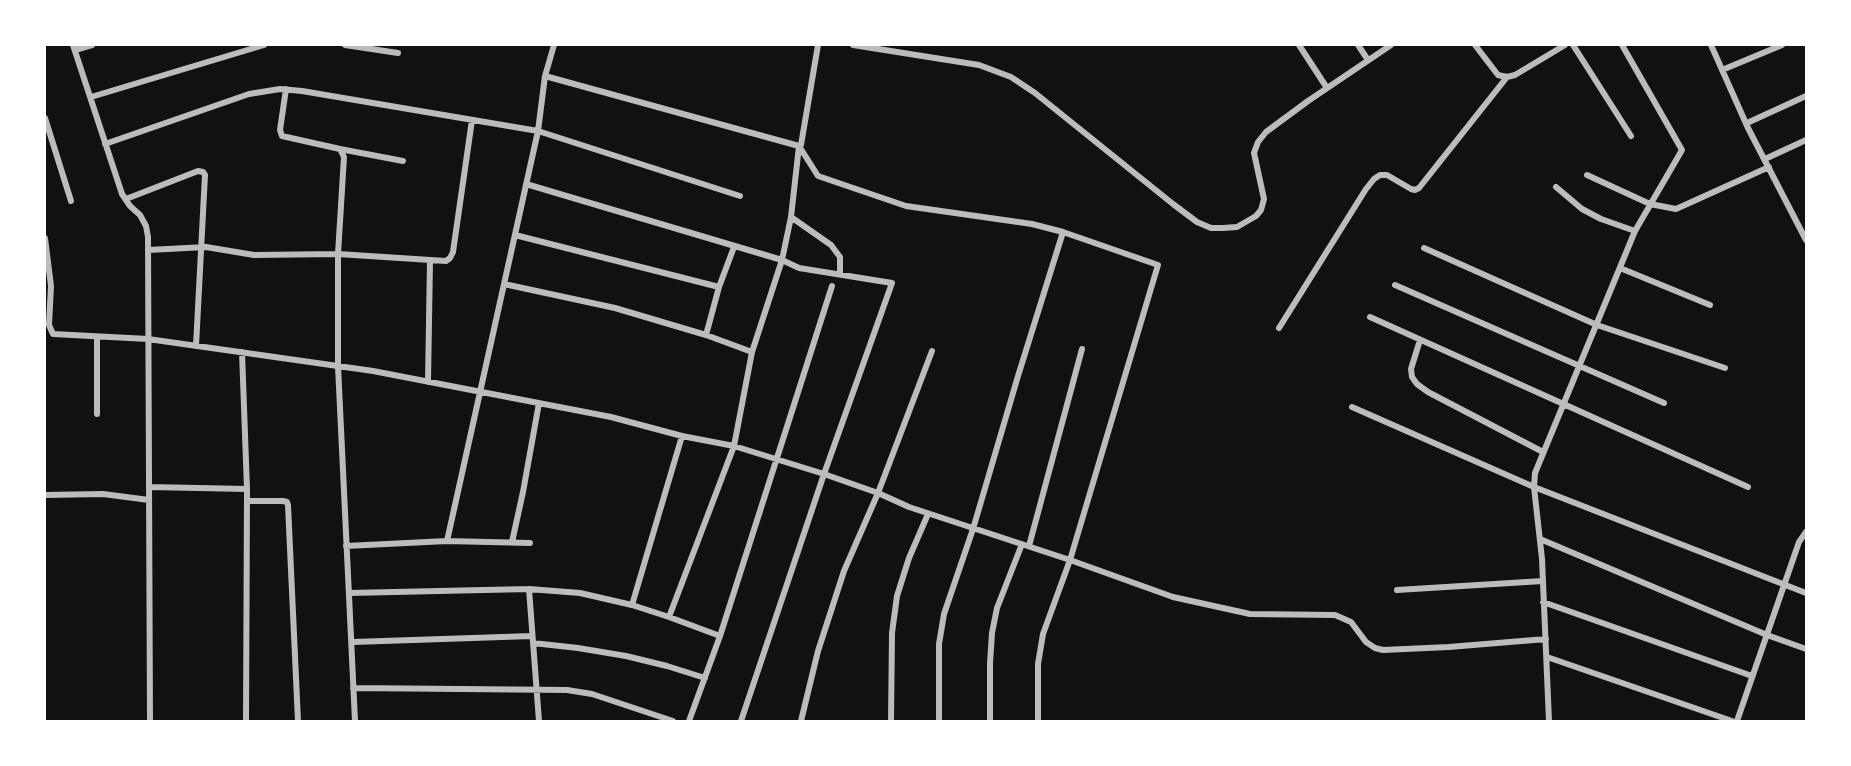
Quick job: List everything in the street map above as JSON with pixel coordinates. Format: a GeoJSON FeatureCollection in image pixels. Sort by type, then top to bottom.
{"type":"FeatureCollection","features":[{"type":"Feature","properties":{"kind":"street"},"geometry":{"type":"LineString","coordinates":[[92,45],[74,48],[122,194],[140,215],[146,226],[148,237],[150,721]]}},
{"type":"Feature","properties":{"kind":"street"},"geometry":{"type":"LineString","coordinates":[[91,97],[264,45]]}},
{"type":"Feature","properties":{"kind":"street"},"geometry":{"type":"LineString","coordinates":[[345,45],[399,53]]}},
{"type":"Feature","properties":{"kind":"street"},"geometry":{"type":"LineString","coordinates":[[447,541],[538,131],[545,76],[554,45]]}},
{"type":"Feature","properties":{"kind":"street"},"geometry":{"type":"LineString","coordinates":[[669,617],[734,446],[752,352],[782,260],[792,217],[798,146],[801,145],[818,45]]}},
{"type":"Feature","properties":{"kind":"street"},"geometry":{"type":"LineString","coordinates":[[853,45],[979,65],[1011,77],[1035,93],[1173,204],[1197,222],[1211,228],[1237,227],[1256,216],[1261,210],[1264,199],[1254,153],[1258,142],[1266,132],[1390,45]]}},
{"type":"Feature","properties":{"kind":"street"},"geometry":{"type":"LineString","coordinates":[[1299,45],[1327,88]]}},
{"type":"Feature","properties":{"kind":"street"},"geometry":{"type":"LineString","coordinates":[[1358,45],[1368,60]]}},
{"type":"Feature","properties":{"kind":"street"},"geometry":{"type":"LineString","coordinates":[[1475,45],[1498,75],[1507,78]]}},
{"type":"Feature","properties":{"kind":"street"},"geometry":{"type":"LineString","coordinates":[[1279,328],[1374,179],[1380,175],[1387,175],[1411,189],[1419,188],[1507,78],[1565,45]]}},
{"type":"Feature","properties":{"kind":"street"},"geometry":{"type":"LineString","coordinates":[[1573,45],[1631,136]]}},
{"type":"Feature","properties":{"kind":"street"},"geometry":{"type":"LineString","coordinates":[[1549,721],[1543,581],[1534,488],[1535,473],[1635,231],[1682,150],[1623,45]]}},
{"type":"Feature","properties":{"kind":"street"},"geometry":{"type":"LineString","coordinates":[[1712,45],[1746,123],[1803,228],[1806,240]]}},
{"type":"Feature","properties":{"kind":"street"},"geometry":{"type":"LineString","coordinates":[[1722,70],[1782,45]]}},
{"type":"Feature","properties":{"kind":"street"},"geometry":{"type":"LineString","coordinates":[[545,76],[798,146],[818,176],[906,206],[1032,224],[1063,232],[1158,265],[1070,560],[1043,634],[1038,664],[1038,721]]}},
{"type":"Feature","properties":{"kind":"street"},"geometry":{"type":"LineString","coordinates":[[105,144],[249,94],[286,89],[538,131],[740,196]]}},
{"type":"Feature","properties":{"kind":"street"},"geometry":{"type":"LineString","coordinates":[[286,89],[280,130],[282,136],[403,161]]}},
{"type":"Feature","properties":{"kind":"street"},"geometry":{"type":"LineString","coordinates":[[1746,123],[1806,96]]}},
{"type":"Feature","properties":{"kind":"street"},"geometry":{"type":"LineString","coordinates":[[45,118],[71,201]]}},
{"type":"Feature","properties":{"kind":"street"},"geometry":{"type":"LineString","coordinates":[[148,250],[201,247],[254,255],[339,254],[446,261],[453,252],[472,120]]}},
{"type":"Feature","properties":{"kind":"street"},"geometry":{"type":"LineString","coordinates":[[1765,159],[1806,140]]}},
{"type":"Feature","properties":{"kind":"street"},"geometry":{"type":"LineString","coordinates":[[340,149],[344,157],[339,254],[338,366],[355,721]]}},
{"type":"Feature","properties":{"kind":"street"},"geometry":{"type":"LineString","coordinates":[[1587,175],[1650,204],[1676,209],[1769,167]]}},
{"type":"Feature","properties":{"kind":"street"},"geometry":{"type":"LineString","coordinates":[[126,200],[201,171],[205,175],[196,346]]}},
{"type":"Feature","properties":{"kind":"street"},"geometry":{"type":"LineString","coordinates":[[526,184],[782,260],[800,268],[892,283],[824,474],[741,721]]}},
{"type":"Feature","properties":{"kind":"street"},"geometry":{"type":"LineString","coordinates":[[1556,187],[1582,209],[1601,219],[1635,231]]}},
{"type":"Feature","properties":{"kind":"street"},"geometry":{"type":"LineString","coordinates":[[792,217],[831,245],[840,257],[840,274]]}},
{"type":"Feature","properties":{"kind":"street"},"geometry":{"type":"LineString","coordinates":[[939,721],[939,644],[944,614],[973,529],[1063,232]]}},
{"type":"Feature","properties":{"kind":"street"},"geometry":{"type":"LineString","coordinates":[[515,235],[719,287]]}},
{"type":"Feature","properties":{"kind":"street"},"geometry":{"type":"LineString","coordinates":[[45,238],[51,286],[49,325],[53,334],[148,339],[338,366],[611,417],[682,436],[734,446],[824,474],[928,514],[1070,560],[1173,597],[1251,614],[1335,615],[1351,622],[1366,642],[1383,650],[1546,639]]}},
{"type":"Feature","properties":{"kind":"street"},"geometry":{"type":"LineString","coordinates":[[706,335],[719,287],[734,247]]}},
{"type":"Feature","properties":{"kind":"street"},"geometry":{"type":"LineString","coordinates":[[1424,249],[1596,325],[1725,368]]}},
{"type":"Feature","properties":{"kind":"street"},"geometry":{"type":"LineString","coordinates":[[428,382],[430,261]]}},
{"type":"Feature","properties":{"kind":"street"},"geometry":{"type":"LineString","coordinates":[[1620,268],[1710,305]]}},
{"type":"Feature","properties":{"kind":"street"},"geometry":{"type":"LineString","coordinates":[[504,284],[615,308],[706,335],[752,352]]}},
{"type":"Feature","properties":{"kind":"street"},"geometry":{"type":"LineString","coordinates":[[1395,285],[1664,403]]}},
{"type":"Feature","properties":{"kind":"street"},"geometry":{"type":"LineString","coordinates":[[689,721],[720,636],[832,286]]}},
{"type":"Feature","properties":{"kind":"street"},"geometry":{"type":"LineString","coordinates":[[1370,317],[1748,487]]}},
{"type":"Feature","properties":{"kind":"street"},"geometry":{"type":"LineString","coordinates":[[97,338],[97,414]]}},
{"type":"Feature","properties":{"kind":"street"},"geometry":{"type":"LineString","coordinates":[[1420,340],[1411,369],[1412,377],[1417,384],[1428,392],[1543,452]]}},
{"type":"Feature","properties":{"kind":"street"},"geometry":{"type":"LineString","coordinates":[[990,721],[990,663],[992,633],[997,608],[1025,545],[1082,349]]}},
{"type":"Feature","properties":{"kind":"street"},"geometry":{"type":"LineString","coordinates":[[801,721],[818,651],[844,571],[878,493],[932,351]]}},
{"type":"Feature","properties":{"kind":"street"},"geometry":{"type":"LineString","coordinates":[[242,352],[247,489],[246,721]]}},
{"type":"Feature","properties":{"kind":"street"},"geometry":{"type":"LineString","coordinates":[[512,543],[539,403]]}},
{"type":"Feature","properties":{"kind":"street"},"geometry":{"type":"LineString","coordinates":[[1352,407],[1534,488],[1806,593]]}},
{"type":"Feature","properties":{"kind":"street"},"geometry":{"type":"LineString","coordinates":[[632,605],[682,436]]}},
{"type":"Feature","properties":{"kind":"street"},"geometry":{"type":"LineString","coordinates":[[149,487],[247,489]]}},
{"type":"Feature","properties":{"kind":"street"},"geometry":{"type":"LineString","coordinates":[[45,495],[103,494],[149,500]]}},
{"type":"Feature","properties":{"kind":"street"},"geometry":{"type":"LineString","coordinates":[[247,501],[283,501],[288,505],[298,721]]}},
{"type":"Feature","properties":{"kind":"street"},"geometry":{"type":"LineString","coordinates":[[891,721],[892,633],[897,596],[909,558],[928,514]]}},
{"type":"Feature","properties":{"kind":"street"},"geometry":{"type":"LineString","coordinates":[[1737,721],[1799,542],[1806,532]]}},
{"type":"Feature","properties":{"kind":"street"},"geometry":{"type":"LineString","coordinates":[[1540,539],[1767,635],[1806,649]]}},
{"type":"Feature","properties":{"kind":"street"},"geometry":{"type":"LineString","coordinates":[[346,546],[447,541],[530,543]]}},
{"type":"Feature","properties":{"kind":"street"},"geometry":{"type":"LineString","coordinates":[[1396,590],[1543,581]]}},
{"type":"Feature","properties":{"kind":"street"},"geometry":{"type":"LineString","coordinates":[[350,593],[529,589],[580,593],[632,605],[720,636]]}},
{"type":"Feature","properties":{"kind":"street"},"geometry":{"type":"LineString","coordinates":[[529,589],[539,721]]}},
{"type":"Feature","properties":{"kind":"street"},"geometry":{"type":"LineString","coordinates":[[1544,602],[1752,676]]}},
{"type":"Feature","properties":{"kind":"street"},"geometry":{"type":"LineString","coordinates":[[352,642],[533,639],[626,656],[705,678]]}},
{"type":"Feature","properties":{"kind":"street"},"geometry":{"type":"LineString","coordinates":[[1546,657],[1732,721]]}},
{"type":"Feature","properties":{"kind":"street"},"geometry":{"type":"LineString","coordinates":[[353,688],[567,690],[592,694],[673,721]]}}]}
